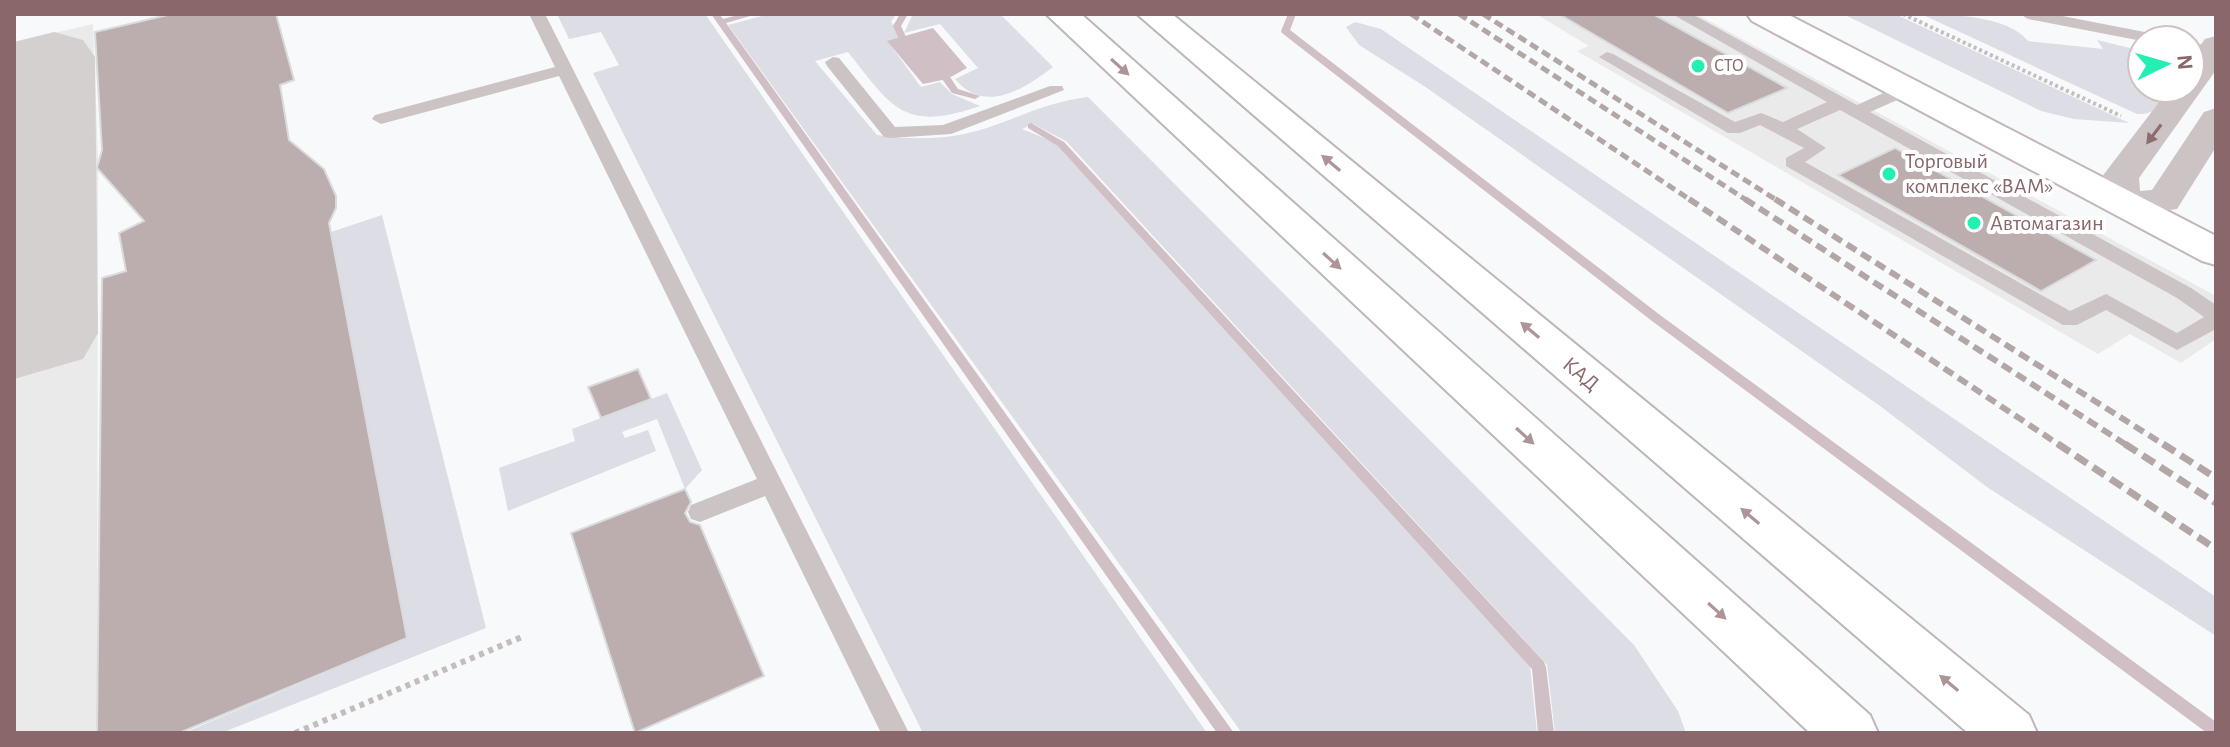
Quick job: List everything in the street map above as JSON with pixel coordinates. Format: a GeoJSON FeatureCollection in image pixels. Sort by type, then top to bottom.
{"type":"FeatureCollection","features":[{"type":"Feature","properties":{"kind":"main road"},"geometry":{"type":"LineString","coordinates":[[1062,14],[1850,733]]}},
{"type":"Feature","properties":{"kind":"main road","name":"КАД"},"geometry":{"type":"LineString","coordinates":[[1153,14],[2009,733]]}},
{"type":"Feature","properties":{"kind":"main road"},"geometry":{"type":"LineString","coordinates":[[1763,14],[1907,89],[2122,191]]}},
{"type":"Feature","properties":{"kind":"main road"},"geometry":{"type":"LineString","coordinates":[[1798,14],[2122,191],[2216,252]]}},
{"type":"Feature","properties":{"kind":"main road"},"geometry":{"type":"LineString","coordinates":[[2164,201],[2216,227]]}},
{"type":"Feature","properties":{"kind":"street"},"geometry":{"type":"LineString","coordinates":[[2177,104],[2122,191],[2164,201],[2216,119]]}},
{"type":"Feature","properties":{"kind":"lane"},"geometry":{"type":"LineString","coordinates":[[537,14],[895,733]]}},
{"type":"Feature","properties":{"kind":"lane"},"geometry":{"type":"LineString","coordinates":[[1607,57],[1734,129],[1761,118],[1817,148],[1792,162],[2070,320],[2106,301],[2177,343],[2216,317],[2184,293],[1680,14]]}},
{"type":"Feature","properties":{"kind":"lane"},"geometry":{"type":"LineString","coordinates":[[2028,14],[2077,18],[2126,31]]}},
{"type":"Feature","properties":{"kind":"lane"},"geometry":{"type":"LineString","coordinates":[[833,62],[890,133],[945,130],[1056,90]]}},
{"type":"Feature","properties":{"kind":"lane"},"geometry":{"type":"LineString","coordinates":[[381,119],[565,69]]}},
{"type":"Feature","properties":{"kind":"lane"},"geometry":{"type":"LineString","coordinates":[[1783,129],[1907,89]]}},
{"type":"Feature","properties":{"kind":"lane"},"geometry":{"type":"LineString","coordinates":[[700,512],[772,483]]}},
{"type":"Feature","properties":{"kind":"path"},"geometry":{"type":"LineString","coordinates":[[1903,14],[2129,120]]}},
{"type":"Feature","properties":{"kind":"path"},"geometry":{"type":"LineString","coordinates":[[295,733],[524,636]]}},
{"type":"Feature","properties":{"kind":"shaded area"},"geometry":{"type":"Polygon","coordinates":[[[557,14],[705,14],[1207,733],[923,733],[593,73],[619,65],[601,32],[569,39],[557,14]]]}},
{"type":"Feature","properties":{"kind":"shaded area"},"geometry":{"type":"Polygon","coordinates":[[[770,14],[896,14],[891,22],[904,38],[889,43],[921,87],[940,82],[952,94],[980,106],[934,117],[917,115],[902,110],[890,101],[848,52],[815,61],[877,135],[920,138],[964,134],[1054,104],[1088,97],[1634,645],[1678,711],[1686,733],[1555,733],[1547,665],[1066,141],[1033,124],[1022,129],[1057,143],[1530,665],[1537,733],[1242,733],[728,25],[770,14]]]}},
{"type":"Feature","properties":{"kind":"shaded area"},"geometry":{"type":"Polygon","coordinates":[[[913,14],[1000,14],[1053,67],[1030,83],[1004,95],[979,95],[967,90],[955,79],[978,68],[940,24],[904,33],[913,14]]]}},
{"type":"Feature","properties":{"kind":"shaded area","name":"Торговый комплекс «ВАМ»"},"geometry":{"type":"Polygon","coordinates":[[[1536,14],[1696,14],[2216,296],[2216,339],[2181,363],[2130,334],[2098,354],[1577,51],[1589,46],[1536,14]]]}},
{"type":"Feature","properties":{"kind":"shaded area"},"geometry":{"type":"Polygon","coordinates":[[[1843,14],[1895,14],[2129,123],[2074,119],[2041,111],[1843,14]]]}},
{"type":"Feature","properties":{"kind":"shaded area"},"geometry":{"type":"Polygon","coordinates":[[[1921,14],[1994,21],[2028,41],[2103,49],[2097,40],[2126,47],[2126,104],[2161,104],[2154,110],[2137,114],[1921,14]]]}},
{"type":"Feature","properties":{"kind":"shaded area"},"geometry":{"type":"Polygon","coordinates":[[[1355,22],[1381,29],[2216,597],[2216,636],[1987,487],[1880,406],[1424,86],[1359,45],[1346,27],[1355,22]]]}},
{"type":"Feature","properties":{"kind":"shaded area"},"geometry":{"type":"Polygon","coordinates":[[[93,24],[98,156],[97,733],[14,733],[14,42],[93,24]]]}},
{"type":"Feature","properties":{"kind":"shaded area"},"geometry":{"type":"Polygon","coordinates":[[[933,28],[967,68],[947,79],[923,84],[887,41],[933,28]]]}},
{"type":"Feature","properties":{"kind":"shaded area"},"geometry":{"type":"Polygon","coordinates":[[[382,215],[486,628],[221,733],[184,733],[407,638],[331,232],[382,215]]]}},
{"type":"Feature","properties":{"kind":"shaded area"},"geometry":{"type":"Polygon","coordinates":[[[667,393],[702,470],[685,489],[657,419],[622,432],[625,438],[648,430],[656,451],[508,511],[499,468],[575,441],[572,429],[667,393]]]}},
{"type":"Feature","properties":{"kind":"building"},"geometry":{"type":"Polygon","coordinates":[[[172,14],[276,14],[294,80],[280,85],[289,140],[324,169],[336,196],[336,208],[329,223],[407,638],[179,733],[97,733],[102,278],[126,271],[119,233],[144,221],[97,168],[102,150],[95,32],[172,14]]]}},
{"type":"Feature","properties":{"kind":"building","name":"СТО"},"geometry":{"type":"Polygon","coordinates":[[[1559,14],[1653,14],[1787,88],[1728,113],[1559,14]]]}},
{"type":"Feature","properties":{"kind":"building","name":"Автомагазин"},"geometry":{"type":"Polygon","coordinates":[[[1895,148],[2096,260],[2041,291],[1838,175],[1895,148]]]}},
{"type":"Feature","properties":{"kind":"building"},"geometry":{"type":"Polygon","coordinates":[[[638,369],[651,399],[601,418],[588,387],[638,369]]]}},
{"type":"Feature","properties":{"kind":"building"},"geometry":{"type":"Polygon","coordinates":[[[685,489],[691,502],[685,513],[690,522],[700,525],[764,676],[635,733],[571,533],[685,489]]]}},
{"type":"Feature","properties":{"kind":"waterway"},"geometry":{"type":"LineString","coordinates":[[715,14],[721,22]]}},
{"type":"Feature","properties":{"kind":"waterway"},"geometry":{"type":"LineString","coordinates":[[721,22],[753,14]]}},
{"type":"Feature","properties":{"kind":"waterway"},"geometry":{"type":"LineString","coordinates":[[902,37],[897,26],[904,14]]}},
{"type":"Feature","properties":{"kind":"waterway"},"geometry":{"type":"LineString","coordinates":[[1292,14],[1285,31],[1656,318],[2216,731]]}},
{"type":"Feature","properties":{"kind":"waterway"},"geometry":{"type":"LineString","coordinates":[[721,22],[1226,733]]}},
{"type":"Feature","properties":{"kind":"waterway"},"geometry":{"type":"LineString","coordinates":[[947,79],[955,91],[975,96]]}},
{"type":"Feature","properties":{"kind":"waterway"},"geometry":{"type":"LineString","coordinates":[[1031,126],[1061,144],[1539,667],[1546,733]]}},
{"type":"Feature","properties":{"kind":"taxiway"},"geometry":{"type":"LineString","coordinates":[[14,67],[54,57],[45,333],[14,342]]}},
{"type":"Feature","properties":{"kind":"railway"},"geometry":{"type":"LineString","coordinates":[[1411,14],[1692,201]]}},
{"type":"Feature","properties":{"kind":"railway"},"geometry":{"type":"LineString","coordinates":[[1459,14],[1748,201]]}},
{"type":"Feature","properties":{"kind":"railway"},"geometry":{"type":"LineString","coordinates":[[1483,14],[1778,201]]}},
{"type":"Feature","properties":{"kind":"railway"},"geometry":{"type":"LineString","coordinates":[[1689,199],[2061,446]]}},
{"type":"Feature","properties":{"kind":"railway"},"geometry":{"type":"LineString","coordinates":[[1745,199],[2128,446]]}},
{"type":"Feature","properties":{"kind":"railway"},"geometry":{"type":"LineString","coordinates":[[1775,199],[2166,446]]}},
{"type":"Feature","properties":{"kind":"railway"},"geometry":{"type":"LineString","coordinates":[[2058,444],[2216,549]]}},
{"type":"Feature","properties":{"kind":"railway"},"geometry":{"type":"LineString","coordinates":[[2125,444],[2216,503]]}},
{"type":"Feature","properties":{"kind":"railway"},"geometry":{"type":"LineString","coordinates":[[2163,444],[2216,478]]}},
{"type":"Feature","properties":{"kind":"place","name":"СТО"},"geometry":{"type":"Point","coordinates":[1698,66]}},
{"type":"Feature","properties":{"kind":"place","name":"Торговый комплекс «ВАМ»"},"geometry":{"type":"Point","coordinates":[1889,174]}},
{"type":"Feature","properties":{"kind":"place","name":"Автомагазин"},"geometry":{"type":"Point","coordinates":[1974,223]}}]}
